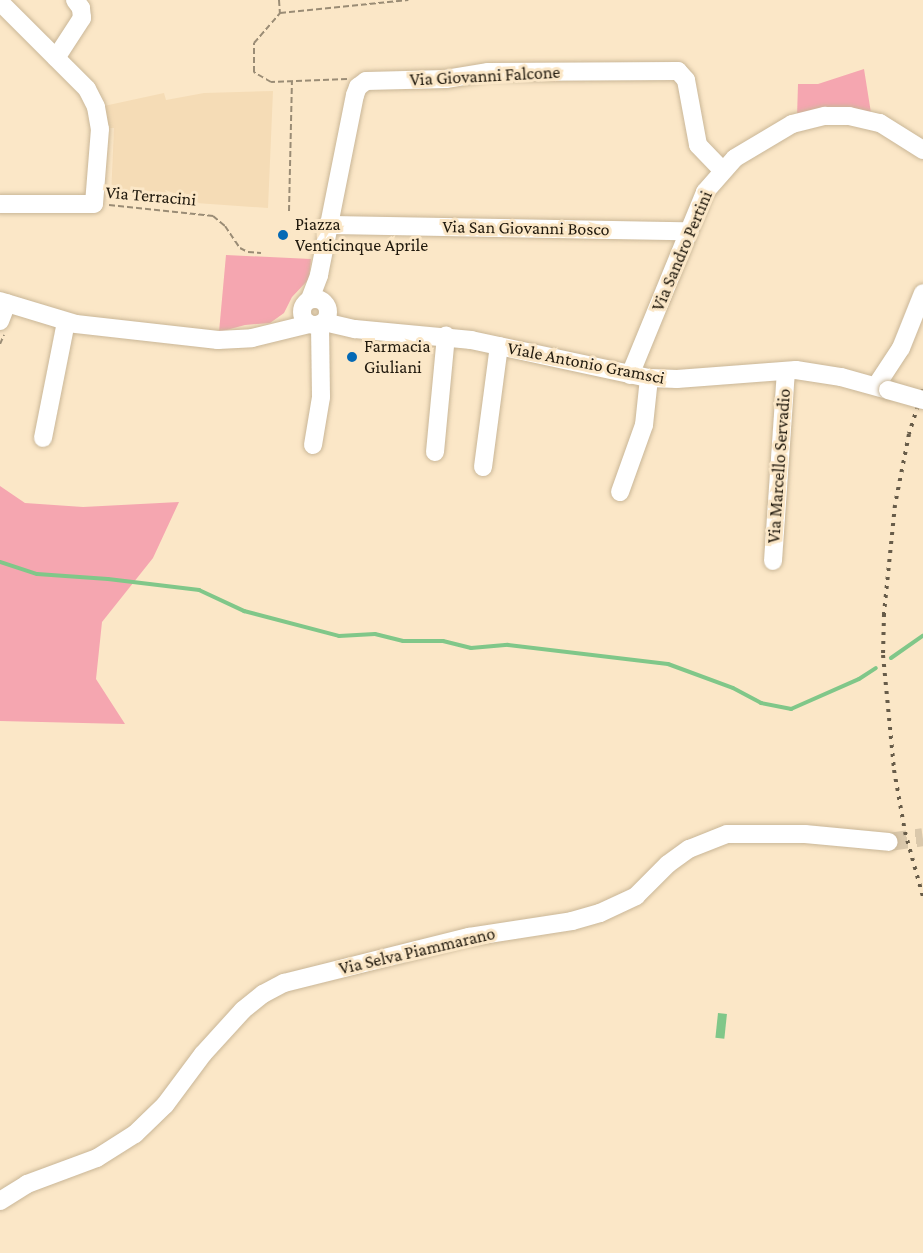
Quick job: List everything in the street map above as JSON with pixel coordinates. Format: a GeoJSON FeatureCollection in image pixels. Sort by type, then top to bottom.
{"type":"FeatureCollection","features":[{"type":"Feature","properties":{"kind":"street"},"geometry":{"type":"LineString","coordinates":[[0,2],[87,89],[98,111],[100,129],[94,204],[0,204]]}},
{"type":"Feature","properties":{"kind":"street"},"geometry":{"type":"LineString","coordinates":[[56,58],[79,25],[81,3]]}},
{"type":"Feature","properties":{"kind":"street","name":"Via Giovanni Falcone"},"geometry":{"type":"LineString","coordinates":[[360,84],[372,80],[446,80],[488,72],[678,71],[686,80],[698,145],[722,170]]}},
{"type":"Feature","properties":{"kind":"street"},"geometry":{"type":"LineString","coordinates":[[314,445],[321,397],[321,356],[316,314],[319,274],[327,225],[355,95],[360,84]]}},
{"type":"Feature","properties":{"kind":"street","name":"Via Sandro Pertini"},"geometry":{"type":"LineString","coordinates":[[630,375],[705,192],[722,170],[735,158],[773,134],[800,121],[816,117],[849,116],[870,119],[891,128],[922,149]]}},
{"type":"Feature","properties":{"kind":"street","name":"Via San Giovanni Bosco"},"geometry":{"type":"LineString","coordinates":[[327,225],[688,231]]}},
{"type":"Feature","properties":{"kind":"street"},"geometry":{"type":"LineString","coordinates":[[882,388],[923,293]]}},
{"type":"Feature","properties":{"kind":"street"},"geometry":{"type":"LineString","coordinates":[[0,321],[4,302],[66,322],[226,340],[252,338],[273,332],[316,314]]}},
{"type":"Feature","properties":{"kind":"street","name":"Viale Antonio Gramsci"},"geometry":{"type":"LineString","coordinates":[[316,314],[355,329],[446,336],[649,378],[677,379],[786,371],[813,372],[923,400]]}},
{"type":"Feature","properties":{"kind":"street"},"geometry":{"type":"LineString","coordinates":[[43,438],[66,322]]}},
{"type":"Feature","properties":{"kind":"street"},"geometry":{"type":"LineString","coordinates":[[435,452],[446,336]]}},
{"type":"Feature","properties":{"kind":"street"},"geometry":{"type":"LineString","coordinates":[[483,467],[499,346]]}},
{"type":"Feature","properties":{"kind":"street","name":"Via Marcello Servadio"},"geometry":{"type":"LineString","coordinates":[[773,561],[786,371]]}},
{"type":"Feature","properties":{"kind":"street"},"geometry":{"type":"LineString","coordinates":[[620,492],[642,432],[649,378]]}},
{"type":"Feature","properties":{"kind":"street","name":"Via Selva Piammarano"},"geometry":{"type":"LineString","coordinates":[[0,1201],[27,1184],[87,1163],[129,1139],[165,1105],[203,1054],[243,1010],[263,994],[284,983],[469,937],[564,923],[600,913],[631,899],[674,859],[689,849],[727,834],[805,834],[889,842]]}},
{"type":"Feature","properties":{"kind":"path"},"geometry":{"type":"LineString","coordinates":[[279,0],[280,13]]}},
{"type":"Feature","properties":{"kind":"path"},"geometry":{"type":"LineString","coordinates":[[360,84],[343,79],[271,82],[254,72],[254,43],[280,13],[408,0]]}},
{"type":"Feature","properties":{"kind":"path"},"geometry":{"type":"LineString","coordinates":[[289,211],[292,81]]}},
{"type":"Feature","properties":{"kind":"path","name":"Via Terracini"},"geometry":{"type":"LineString","coordinates":[[94,204],[213,216],[221,222],[243,250],[261,253]]}},
{"type":"Feature","properties":{"kind":"shaded area"},"geometry":{"type":"Polygon","coordinates":[[[864,69],[871,113],[797,117],[798,84],[818,84],[864,69]]]}},
{"type":"Feature","properties":{"kind":"shaded area"},"geometry":{"type":"Polygon","coordinates":[[[273,91],[268,208],[111,197],[114,128],[107,128],[104,106],[164,93],[166,100],[204,93],[273,91]]]}},
{"type":"Feature","properties":{"kind":"shaded area"},"geometry":{"type":"Polygon","coordinates":[[[226,255],[311,259],[309,279],[292,297],[284,313],[270,323],[245,325],[219,332],[226,255]]]}},
{"type":"Feature","properties":{"kind":"shaded area"},"geometry":{"type":"Polygon","coordinates":[[[0,486],[25,503],[83,507],[179,502],[153,558],[102,622],[96,679],[125,724],[0,721],[0,486]]]}},
{"type":"Feature","properties":{"kind":"shaded area"},"geometry":{"type":"Polygon","coordinates":[[[718,1013],[727,1014],[724,1039],[715,1038],[718,1013]]]}},
{"type":"Feature","properties":{"kind":"waterway"},"geometry":{"type":"LineString","coordinates":[[0,562],[37,574],[108,579],[199,590],[244,611],[339,636],[375,634],[403,641],[443,641],[471,648],[508,645],[668,664],[733,688],[761,703],[791,709],[859,679],[876,668]]}},
{"type":"Feature","properties":{"kind":"waterway"},"geometry":{"type":"LineString","coordinates":[[891,658],[923,636]]}},
{"type":"Feature","properties":{"kind":"tunnel"},"geometry":{"type":"LineString","coordinates":[[889,842],[923,837]]}},
{"type":"Feature","properties":{"kind":"railway"},"geometry":{"type":"LineString","coordinates":[[923,389],[909,434],[895,505],[884,614],[883,655],[894,770],[905,832],[923,897]]}},
{"type":"Feature","properties":{"kind":"place","name":"Piazza Venticinque Aprile"},"geometry":{"type":"Point","coordinates":[283,235]}},
{"type":"Feature","properties":{"kind":"place","name":"Farmacia Giuliani"},"geometry":{"type":"Point","coordinates":[352,357]}}]}
